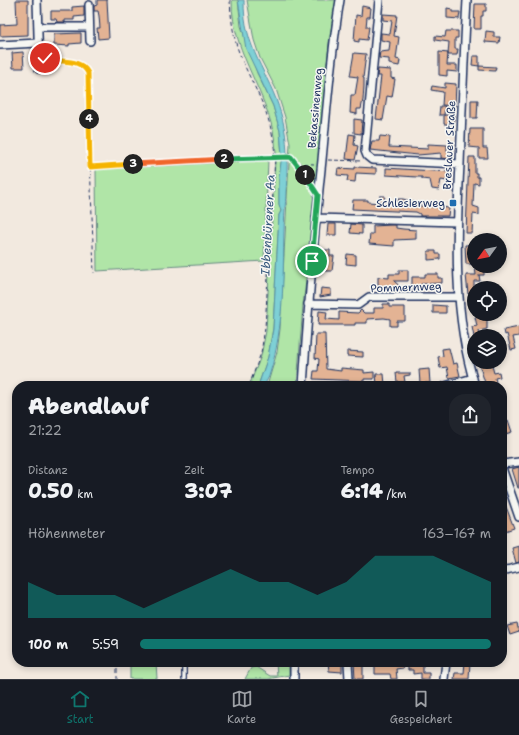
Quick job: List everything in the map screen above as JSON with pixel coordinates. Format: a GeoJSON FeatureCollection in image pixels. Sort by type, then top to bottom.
{"type":"FeatureCollection","features":[{"type":"Feature","properties":{"kind":"street"},"geometry":{"type":"LineString","coordinates":[[37,0],[39,69]]}},
{"type":"Feature","properties":{"kind":"street","name":"Bekassinenweg"},"geometry":{"type":"LineString","coordinates":[[304,381],[308,304],[318,195],[333,43],[340,0]]}},
{"type":"Feature","properties":{"kind":"street"},"geometry":{"type":"LineString","coordinates":[[379,0],[365,151],[367,156],[372,160],[460,164]]}},
{"type":"Feature","properties":{"kind":"street","name":"Breslauer Straße"},"geometry":{"type":"LineString","coordinates":[[467,0],[456,252],[464,338],[474,381]]}},
{"type":"Feature","properties":{"kind":"street"},"geometry":{"type":"LineString","coordinates":[[89,5],[90,41]]}},
{"type":"Feature","properties":{"kind":"street"},"geometry":{"type":"LineString","coordinates":[[38,27],[89,26]]}},
{"type":"Feature","properties":{"kind":"street"},"geometry":{"type":"LineString","coordinates":[[0,45],[38,43]]}},
{"type":"Feature","properties":{"kind":"street"},"geometry":{"type":"LineString","coordinates":[[316,218],[457,222]]}},
{"type":"Feature","properties":{"kind":"street","name":"Pommernweg"},"geometry":{"type":"LineString","coordinates":[[308,304],[358,305],[369,297],[459,297]]}},
{"type":"Feature","properties":{"kind":"street"},"geometry":{"type":"LineString","coordinates":[[462,381],[473,378]]}},
{"type":"Feature","properties":{"kind":"street"},"geometry":{"type":"LineString","coordinates":[[507,463],[519,462]]}},
{"type":"Feature","properties":{"kind":"street"},"geometry":{"type":"LineString","coordinates":[[507,482],[519,517]]}},
{"type":"Feature","properties":{"kind":"street"},"geometry":{"type":"LineString","coordinates":[[507,570],[519,567]]}},
{"type":"Feature","properties":{"kind":"street"},"geometry":{"type":"LineString","coordinates":[[294,667],[294,679]]}},
{"type":"Feature","properties":{"kind":"street"},"geometry":{"type":"LineString","coordinates":[[348,667],[349,679]]}},
{"type":"Feature","properties":{"kind":"street"},"geometry":{"type":"LineString","coordinates":[[444,679],[445,667]]}},
{"type":"Feature","properties":{"kind":"lane"},"geometry":{"type":"LineString","coordinates":[[184,667],[184,679]]}},
{"type":"Feature","properties":{"kind":"path"},"geometry":{"type":"LineString","coordinates":[[230,0],[231,18],[235,40],[240,55],[264,104],[274,138],[275,156],[265,328],[261,353],[251,381]]}},
{"type":"Feature","properties":{"kind":"path"},"geometry":{"type":"LineString","coordinates":[[45,58],[52,61],[79,64],[84,66],[88,73],[94,273]]}},
{"type":"Feature","properties":{"kind":"path"},"geometry":{"type":"LineString","coordinates":[[90,167],[275,156],[291,157],[318,195]]}},
{"type":"Feature","properties":{"kind":"path"},"geometry":{"type":"LineString","coordinates":[[296,163],[316,164],[322,160],[362,162],[367,156]]}},
{"type":"Feature","properties":{"kind":"path"},"geometry":{"type":"LineString","coordinates":[[117,667],[117,679]]}},
{"type":"Feature","properties":{"kind":"green space"},"geometry":{"type":"Polygon","coordinates":[[[232,0],[238,0],[241,26],[257,73],[273,106],[280,131],[282,156],[279,156],[276,153],[268,114],[238,40],[232,0]]]}},
{"type":"Feature","properties":{"kind":"green space"},"geometry":{"type":"Polygon","coordinates":[[[247,0],[336,0],[329,43],[314,218],[303,305],[297,381],[268,381],[277,352],[280,329],[290,144],[285,117],[276,89],[260,58],[254,40],[247,0]]]}},
{"type":"Feature","properties":{"kind":"green space"},"geometry":{"type":"Polygon","coordinates":[[[282,158],[279,177],[279,204],[281,211],[279,215],[273,328],[268,357],[260,381],[251,381],[261,356],[266,331],[275,160],[282,158]]]}},
{"type":"Feature","properties":{"kind":"green space"},"geometry":{"type":"Polygon","coordinates":[[[268,160],[264,261],[97,271],[96,169],[268,160]]]}},
{"type":"Feature","properties":{"kind":"green space"},"geometry":{"type":"Polygon","coordinates":[[[130,667],[156,667],[157,679],[130,679],[130,667]]]}},
{"type":"Feature","properties":{"kind":"green space"},"geometry":{"type":"Polygon","coordinates":[[[256,667],[270,676],[277,676],[276,667],[289,667],[289,675],[268,679],[245,679],[251,668],[256,667]]]}},
{"type":"Feature","properties":{"kind":"water"},"geometry":{"type":"Polygon","coordinates":[[[238,0],[244,0],[245,17],[252,46],[276,99],[281,114],[286,142],[287,172],[282,303],[275,356],[270,375],[267,381],[260,381],[268,357],[273,329],[279,215],[281,211],[279,204],[279,177],[282,155],[280,131],[273,106],[246,49],[238,0]]]}},
{"type":"Feature","properties":{"kind":"building"},"geometry":{"type":"Polygon","coordinates":[[[16,0],[28,0],[28,35],[0,36],[0,25],[17,24],[16,0]]]}},
{"type":"Feature","properties":{"kind":"building"},"geometry":{"type":"Polygon","coordinates":[[[97,0],[107,0],[109,38],[98,39],[97,28],[100,28],[99,16],[98,11],[94,11],[94,6],[97,5],[97,0]]]}},
{"type":"Feature","properties":{"kind":"building"},"geometry":{"type":"Polygon","coordinates":[[[475,4],[486,4],[486,11],[483,11],[483,16],[481,16],[481,29],[474,29],[475,4]]]}},
{"type":"Feature","properties":{"kind":"building"},"geometry":{"type":"Polygon","coordinates":[[[84,6],[84,16],[74,17],[74,20],[57,22],[56,19],[51,19],[51,11],[72,11],[72,7],[84,6]]]}},
{"type":"Feature","properties":{"kind":"building"},"geometry":{"type":"Polygon","coordinates":[[[362,6],[371,8],[370,17],[367,17],[366,27],[369,27],[367,40],[359,39],[359,42],[354,41],[356,15],[361,16],[362,6]]]}},
{"type":"Feature","properties":{"kind":"building"},"geometry":{"type":"Polygon","coordinates":[[[447,8],[452,9],[452,12],[460,12],[459,19],[447,18],[447,8]]]}},
{"type":"Feature","properties":{"kind":"building"},"geometry":{"type":"Polygon","coordinates":[[[383,14],[397,15],[394,36],[399,37],[396,59],[400,60],[399,66],[389,64],[389,59],[379,58],[380,52],[389,51],[390,42],[381,40],[381,33],[390,34],[392,21],[383,20],[383,14]]]}},
{"type":"Feature","properties":{"kind":"building"},"geometry":{"type":"Polygon","coordinates":[[[446,31],[458,31],[458,38],[455,38],[455,49],[458,49],[457,55],[448,55],[449,42],[435,40],[435,36],[445,37],[446,31]]]}},
{"type":"Feature","properties":{"kind":"building"},"geometry":{"type":"Polygon","coordinates":[[[486,31],[494,32],[494,37],[500,37],[499,43],[485,42],[486,31]]]}},
{"type":"Feature","properties":{"kind":"building"},"geometry":{"type":"Polygon","coordinates":[[[81,33],[81,43],[69,44],[69,46],[54,45],[54,34],[81,33]]]}},
{"type":"Feature","properties":{"kind":"building"},"geometry":{"type":"Polygon","coordinates":[[[23,52],[24,68],[13,68],[12,53],[23,52]]]}},
{"type":"Feature","properties":{"kind":"building"},"geometry":{"type":"Polygon","coordinates":[[[439,52],[448,53],[447,65],[457,65],[457,72],[447,71],[447,76],[439,75],[439,52]]]}},
{"type":"Feature","properties":{"kind":"building"},"geometry":{"type":"Polygon","coordinates":[[[354,53],[366,54],[363,78],[363,100],[361,109],[357,109],[357,114],[350,113],[351,95],[355,95],[358,77],[350,76],[354,53]]]}},
{"type":"Feature","properties":{"kind":"building"},"geometry":{"type":"Polygon","coordinates":[[[473,56],[479,56],[479,66],[472,65],[473,56]]]}},
{"type":"Feature","properties":{"kind":"building"},"geometry":{"type":"Polygon","coordinates":[[[479,66],[496,67],[495,71],[479,70],[479,66]]]}},
{"type":"Feature","properties":{"kind":"building"},"geometry":{"type":"Polygon","coordinates":[[[378,69],[391,70],[391,78],[395,79],[392,97],[387,96],[383,120],[376,119],[381,76],[377,76],[378,69]]]}},
{"type":"Feature","properties":{"kind":"building"},"geometry":{"type":"Polygon","coordinates":[[[445,83],[456,84],[455,106],[442,105],[443,92],[431,90],[432,86],[445,88],[445,83]]]}},
{"type":"Feature","properties":{"kind":"building"},"geometry":{"type":"Polygon","coordinates":[[[471,100],[478,100],[477,118],[471,118],[471,100]]]}},
{"type":"Feature","properties":{"kind":"building"},"geometry":{"type":"Polygon","coordinates":[[[440,106],[445,106],[444,115],[439,115],[440,106]]]}},
{"type":"Feature","properties":{"kind":"building"},"geometry":{"type":"Polygon","coordinates":[[[444,115],[455,115],[454,124],[444,124],[444,115]]]}},
{"type":"Feature","properties":{"kind":"building"},"geometry":{"type":"Polygon","coordinates":[[[354,119],[362,120],[361,134],[354,133],[354,119]]]}},
{"type":"Feature","properties":{"kind":"building"},"geometry":{"type":"Polygon","coordinates":[[[470,129],[483,129],[483,148],[487,148],[488,158],[479,158],[479,148],[469,147],[470,129]]]}},
{"type":"Feature","properties":{"kind":"building"},"geometry":{"type":"Polygon","coordinates":[[[349,134],[355,135],[354,145],[358,146],[355,160],[346,159],[349,134]]]}},
{"type":"Feature","properties":{"kind":"building"},"geometry":{"type":"Polygon","coordinates":[[[380,136],[390,137],[389,147],[428,149],[428,144],[447,145],[447,152],[451,152],[451,159],[441,158],[441,153],[418,155],[370,150],[372,141],[379,141],[380,136]]]}},
{"type":"Feature","properties":{"kind":"building"},"geometry":{"type":"Polygon","coordinates":[[[469,157],[475,157],[475,173],[477,173],[477,177],[479,177],[479,184],[474,183],[473,206],[479,208],[479,215],[473,214],[472,233],[466,233],[469,157]]]}},
{"type":"Feature","properties":{"kind":"building"},"geometry":{"type":"Polygon","coordinates":[[[355,167],[376,168],[376,174],[356,173],[355,182],[347,181],[348,176],[337,175],[338,168],[355,169],[355,167]]]}},
{"type":"Feature","properties":{"kind":"building"},"geometry":{"type":"Polygon","coordinates":[[[386,168],[450,172],[450,178],[447,178],[447,181],[441,180],[439,190],[432,189],[430,180],[422,179],[422,177],[386,175],[386,168]]]}},
{"type":"Feature","properties":{"kind":"building"},"geometry":{"type":"Polygon","coordinates":[[[380,196],[385,196],[384,201],[398,201],[398,199],[403,199],[414,202],[413,205],[434,207],[434,204],[439,204],[439,207],[449,208],[448,216],[420,216],[420,214],[416,212],[352,209],[353,200],[368,200],[368,202],[380,203],[380,196]]]}},
{"type":"Feature","properties":{"kind":"building"},"geometry":{"type":"Polygon","coordinates":[[[328,224],[336,224],[336,235],[327,235],[328,224]]]}},
{"type":"Feature","properties":{"kind":"building"},"geometry":{"type":"Polygon","coordinates":[[[351,224],[362,225],[362,234],[350,233],[351,224]]]}},
{"type":"Feature","properties":{"kind":"building"},"geometry":{"type":"Polygon","coordinates":[[[396,225],[396,228],[416,230],[416,239],[394,240],[394,246],[369,244],[370,234],[373,234],[373,226],[396,225]]]}},
{"type":"Feature","properties":{"kind":"building"},"geometry":{"type":"Polygon","coordinates":[[[465,245],[467,245],[467,264],[465,245]]]}},
{"type":"Feature","properties":{"kind":"building"},"geometry":{"type":"Polygon","coordinates":[[[324,250],[330,250],[330,256],[334,256],[332,271],[325,271],[324,250]]]}},
{"type":"Feature","properties":{"kind":"building"},"geometry":{"type":"Polygon","coordinates":[[[428,251],[436,251],[436,254],[440,254],[440,259],[428,260],[428,251]]]}},
{"type":"Feature","properties":{"kind":"building"},"geometry":{"type":"Polygon","coordinates":[[[347,254],[356,255],[356,265],[346,264],[347,254]]]}},
{"type":"Feature","properties":{"kind":"building"},"geometry":{"type":"Polygon","coordinates":[[[399,270],[408,270],[408,281],[394,281],[404,290],[378,290],[378,277],[389,278],[389,274],[399,274],[399,270]]]}},
{"type":"Feature","properties":{"kind":"building"},"geometry":{"type":"Polygon","coordinates":[[[476,273],[484,273],[484,275],[479,275],[480,281],[467,281],[467,284],[466,275],[476,275],[476,273]]]}},
{"type":"Feature","properties":{"kind":"building"},"geometry":{"type":"Polygon","coordinates":[[[425,274],[438,274],[438,278],[442,278],[442,283],[421,284],[421,290],[412,290],[412,277],[425,277],[425,274]]]}},
{"type":"Feature","properties":{"kind":"building"},"geometry":{"type":"Polygon","coordinates":[[[321,288],[331,289],[331,295],[320,297],[321,288]]]}},
{"type":"Feature","properties":{"kind":"building"},"geometry":{"type":"Polygon","coordinates":[[[383,304],[389,304],[389,307],[405,307],[405,321],[397,321],[397,326],[390,326],[390,319],[384,318],[367,319],[367,323],[355,323],[355,325],[318,325],[319,311],[327,312],[326,319],[339,320],[339,312],[358,313],[361,310],[364,313],[374,313],[374,308],[383,308],[383,304]]]}},
{"type":"Feature","properties":{"kind":"building"},"geometry":{"type":"Polygon","coordinates":[[[433,305],[446,306],[446,313],[433,313],[433,305]]]}},
{"type":"Feature","properties":{"kind":"building"},"geometry":{"type":"Polygon","coordinates":[[[476,321],[487,321],[487,329],[472,329],[472,327],[477,326],[476,321]]]}},
{"type":"Feature","properties":{"kind":"building"},"geometry":{"type":"Polygon","coordinates":[[[519,327],[519,336],[513,337],[516,349],[511,350],[507,329],[519,327]]]}},
{"type":"Feature","properties":{"kind":"building"},"geometry":{"type":"Polygon","coordinates":[[[316,334],[325,334],[326,369],[341,371],[341,368],[364,370],[364,373],[374,372],[374,379],[364,379],[364,381],[313,379],[314,371],[318,371],[319,359],[315,358],[316,334]]]}},
{"type":"Feature","properties":{"kind":"building"},"geometry":{"type":"Polygon","coordinates":[[[449,348],[453,364],[457,363],[460,376],[449,378],[447,367],[440,368],[438,357],[443,356],[442,349],[449,348]]]}},
{"type":"Feature","properties":{"kind":"building"},"geometry":{"type":"Polygon","coordinates":[[[347,351],[363,352],[363,357],[347,356],[347,351]]]}},
{"type":"Feature","properties":{"kind":"building"},"geometry":{"type":"Polygon","coordinates":[[[429,369],[430,381],[420,381],[419,370],[429,369]]]}},
{"type":"Feature","properties":{"kind":"building"},"geometry":{"type":"Polygon","coordinates":[[[481,369],[493,369],[494,373],[499,372],[500,377],[495,378],[496,381],[484,381],[481,369]]]}},
{"type":"Feature","properties":{"kind":"building"},"geometry":{"type":"Polygon","coordinates":[[[396,373],[410,373],[410,375],[404,376],[405,381],[397,381],[396,373]]]}},
{"type":"Feature","properties":{"kind":"building"},"geometry":{"type":"Polygon","coordinates":[[[376,374],[384,374],[385,381],[377,381],[376,374]]]}},
{"type":"Feature","properties":{"kind":"building"},"geometry":{"type":"Polygon","coordinates":[[[507,420],[512,432],[507,434],[507,420]]]}},
{"type":"Feature","properties":{"kind":"building"},"geometry":{"type":"Polygon","coordinates":[[[519,467],[519,488],[518,488],[512,469],[519,467]]]}},
{"type":"Feature","properties":{"kind":"building"},"geometry":{"type":"Polygon","coordinates":[[[507,509],[514,528],[507,530],[507,509]]]}},
{"type":"Feature","properties":{"kind":"building"},"geometry":{"type":"Polygon","coordinates":[[[519,546],[519,562],[516,563],[512,548],[519,546]]]}},
{"type":"Feature","properties":{"kind":"building"},"geometry":{"type":"Polygon","coordinates":[[[517,624],[519,632],[510,635],[507,626],[517,624]]]}},
{"type":"Feature","properties":{"kind":"building"},"geometry":{"type":"Polygon","coordinates":[[[329,667],[342,667],[342,672],[329,671],[329,667]]]}},
{"type":"Feature","properties":{"kind":"building"},"geometry":{"type":"Polygon","coordinates":[[[354,667],[363,667],[363,679],[355,679],[354,667]]]}},
{"type":"Feature","properties":{"kind":"building"},"geometry":{"type":"Polygon","coordinates":[[[375,667],[403,667],[396,669],[397,679],[391,679],[390,674],[375,674],[375,667]]]}},
{"type":"Feature","properties":{"kind":"building"},"geometry":{"type":"Polygon","coordinates":[[[408,667],[423,667],[423,673],[429,673],[429,679],[421,679],[421,673],[413,674],[413,670],[408,670],[408,667]]]}},
{"type":"Feature","properties":{"kind":"building"},"geometry":{"type":"Polygon","coordinates":[[[465,667],[470,667],[469,679],[454,679],[455,673],[464,673],[465,667]]]}},
{"type":"Feature","properties":{"kind":"place","name":"Schlesierweg"},"geometry":{"type":"Point","coordinates":[453,203]}},
{"type":"Feature","properties":{"kind":"route"},"geometry":{"type":"LineString","coordinates":[[45,58],[52,61],[79,64],[84,66],[88,73],[90,167],[275,156],[293,158],[310,180],[318,195],[312,261]]}},
{"type":"Feature","properties":{"kind":"water label","name":"Ibbenbürener Aa"},"geometry":{"type":"Point","coordinates":[268,225]}}]}
